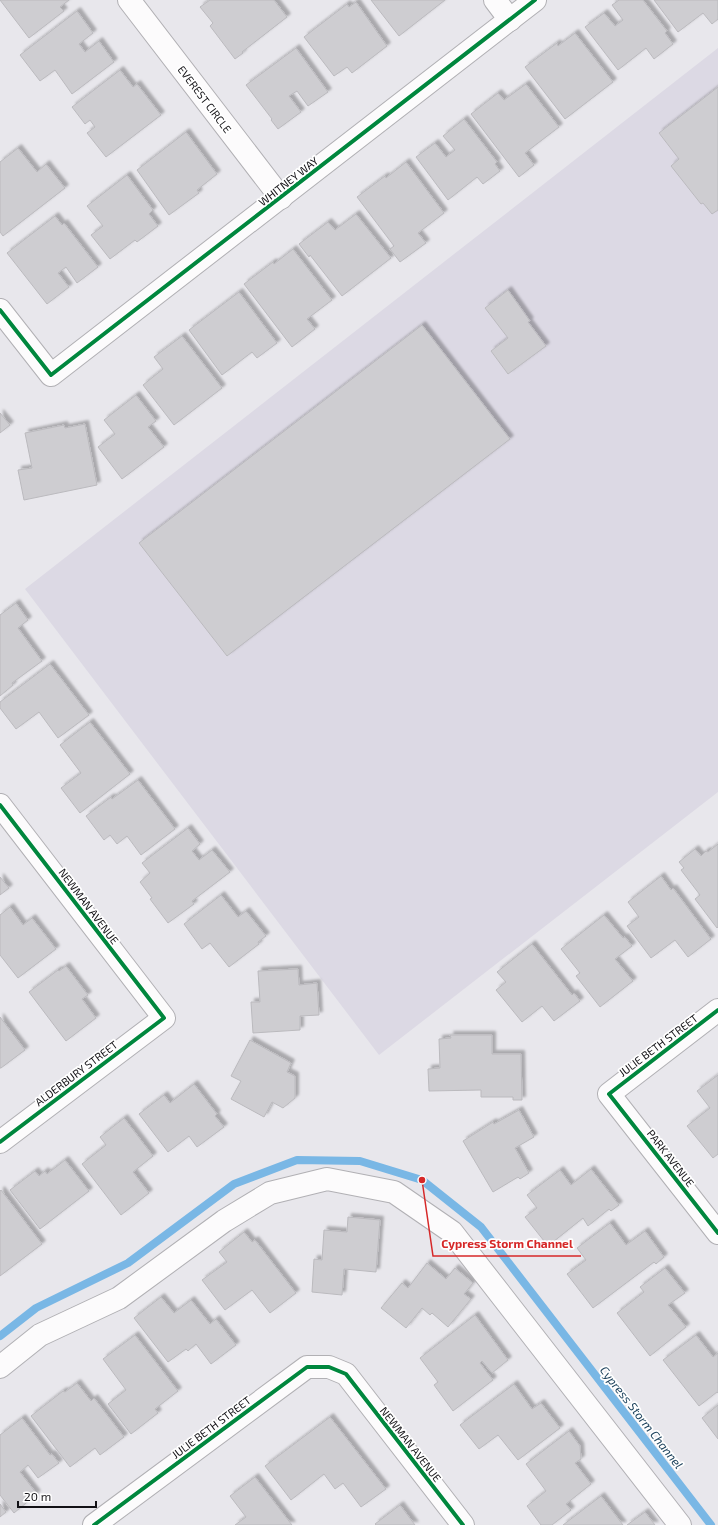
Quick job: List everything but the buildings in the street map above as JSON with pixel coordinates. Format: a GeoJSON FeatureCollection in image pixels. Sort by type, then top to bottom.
{"type":"FeatureCollection","features":[{"type":"Feature","properties":{"kind":"street","name":"EVEREST CIRCLE"},"geometry":{"type":"LineString","coordinates":[[129,0],[281,198]]}},
{"type":"Feature","properties":{"kind":"street"},"geometry":{"type":"LineString","coordinates":[[495,0],[510,20]]}},
{"type":"Feature","properties":{"kind":"street","name":"WHITNEY WAY"},"geometry":{"type":"LineString","coordinates":[[0,310],[50,375],[281,198],[535,0]]}},
{"type":"Feature","properties":{"kind":"street","name":"NEWMAN AVENUE"},"geometry":{"type":"LineString","coordinates":[[0,805],[164,1018]]}},
{"type":"Feature","properties":{"kind":"street","name":"JULIE BETH STREET"},"geometry":{"type":"LineString","coordinates":[[609,1094],[718,1010]]}},
{"type":"Feature","properties":{"kind":"street","name":"ALDERBURY STREET"},"geometry":{"type":"LineString","coordinates":[[0,1142],[164,1018]]}},
{"type":"Feature","properties":{"kind":"street","name":"PARK AVENUE"},"geometry":{"type":"LineString","coordinates":[[609,1094],[718,1233]]}},
{"type":"Feature","properties":{"kind":"street"},"geometry":{"type":"LineString","coordinates":[[0,1367],[40,1335],[119,1298],[224,1221],[270,1193],[328,1179],[394,1192],[452,1232],[680,1525]]}},
{"type":"Feature","properties":{"kind":"street","name":"JULIE BETH STREET"},"geometry":{"type":"LineString","coordinates":[[94,1525],[307,1367],[329,1367],[346,1374]]}},
{"type":"Feature","properties":{"kind":"street","name":"NEWMAN AVENUE"},"geometry":{"type":"LineString","coordinates":[[346,1374],[463,1525]]}},
{"type":"Feature","properties":{"kind":"shaded area"},"geometry":{"type":"Polygon","coordinates":[[[718,48],[718,792],[379,1055],[25,589],[718,48]]]}},
{"type":"Feature","properties":{"kind":"waterway","name":"Cypress Storm Channel"},"geometry":{"type":"LineString","coordinates":[[0,1336],[36,1308],[128,1263],[234,1184],[297,1160],[360,1161],[422,1180],[481,1227],[711,1525]]}},
{"type":"Feature","properties":{"kind":"cycle path"},"geometry":{"type":"LineString","coordinates":[[0,310],[51,375],[535,0]]}},
{"type":"Feature","properties":{"kind":"cycle path"},"geometry":{"type":"LineString","coordinates":[[0,805],[164,1018],[0,1142]]}},
{"type":"Feature","properties":{"kind":"cycle path"},"geometry":{"type":"LineString","coordinates":[[718,1010],[609,1094],[718,1233]]}},
{"type":"Feature","properties":{"kind":"cycle path"},"geometry":{"type":"LineString","coordinates":[[94,1525],[307,1367],[329,1367],[346,1374],[463,1525]]}},
{"type":"Feature","properties":{"kind":"place","name":"Cypress Storm Channel"},"geometry":{"type":"Point","coordinates":[422,1180]}}]}
